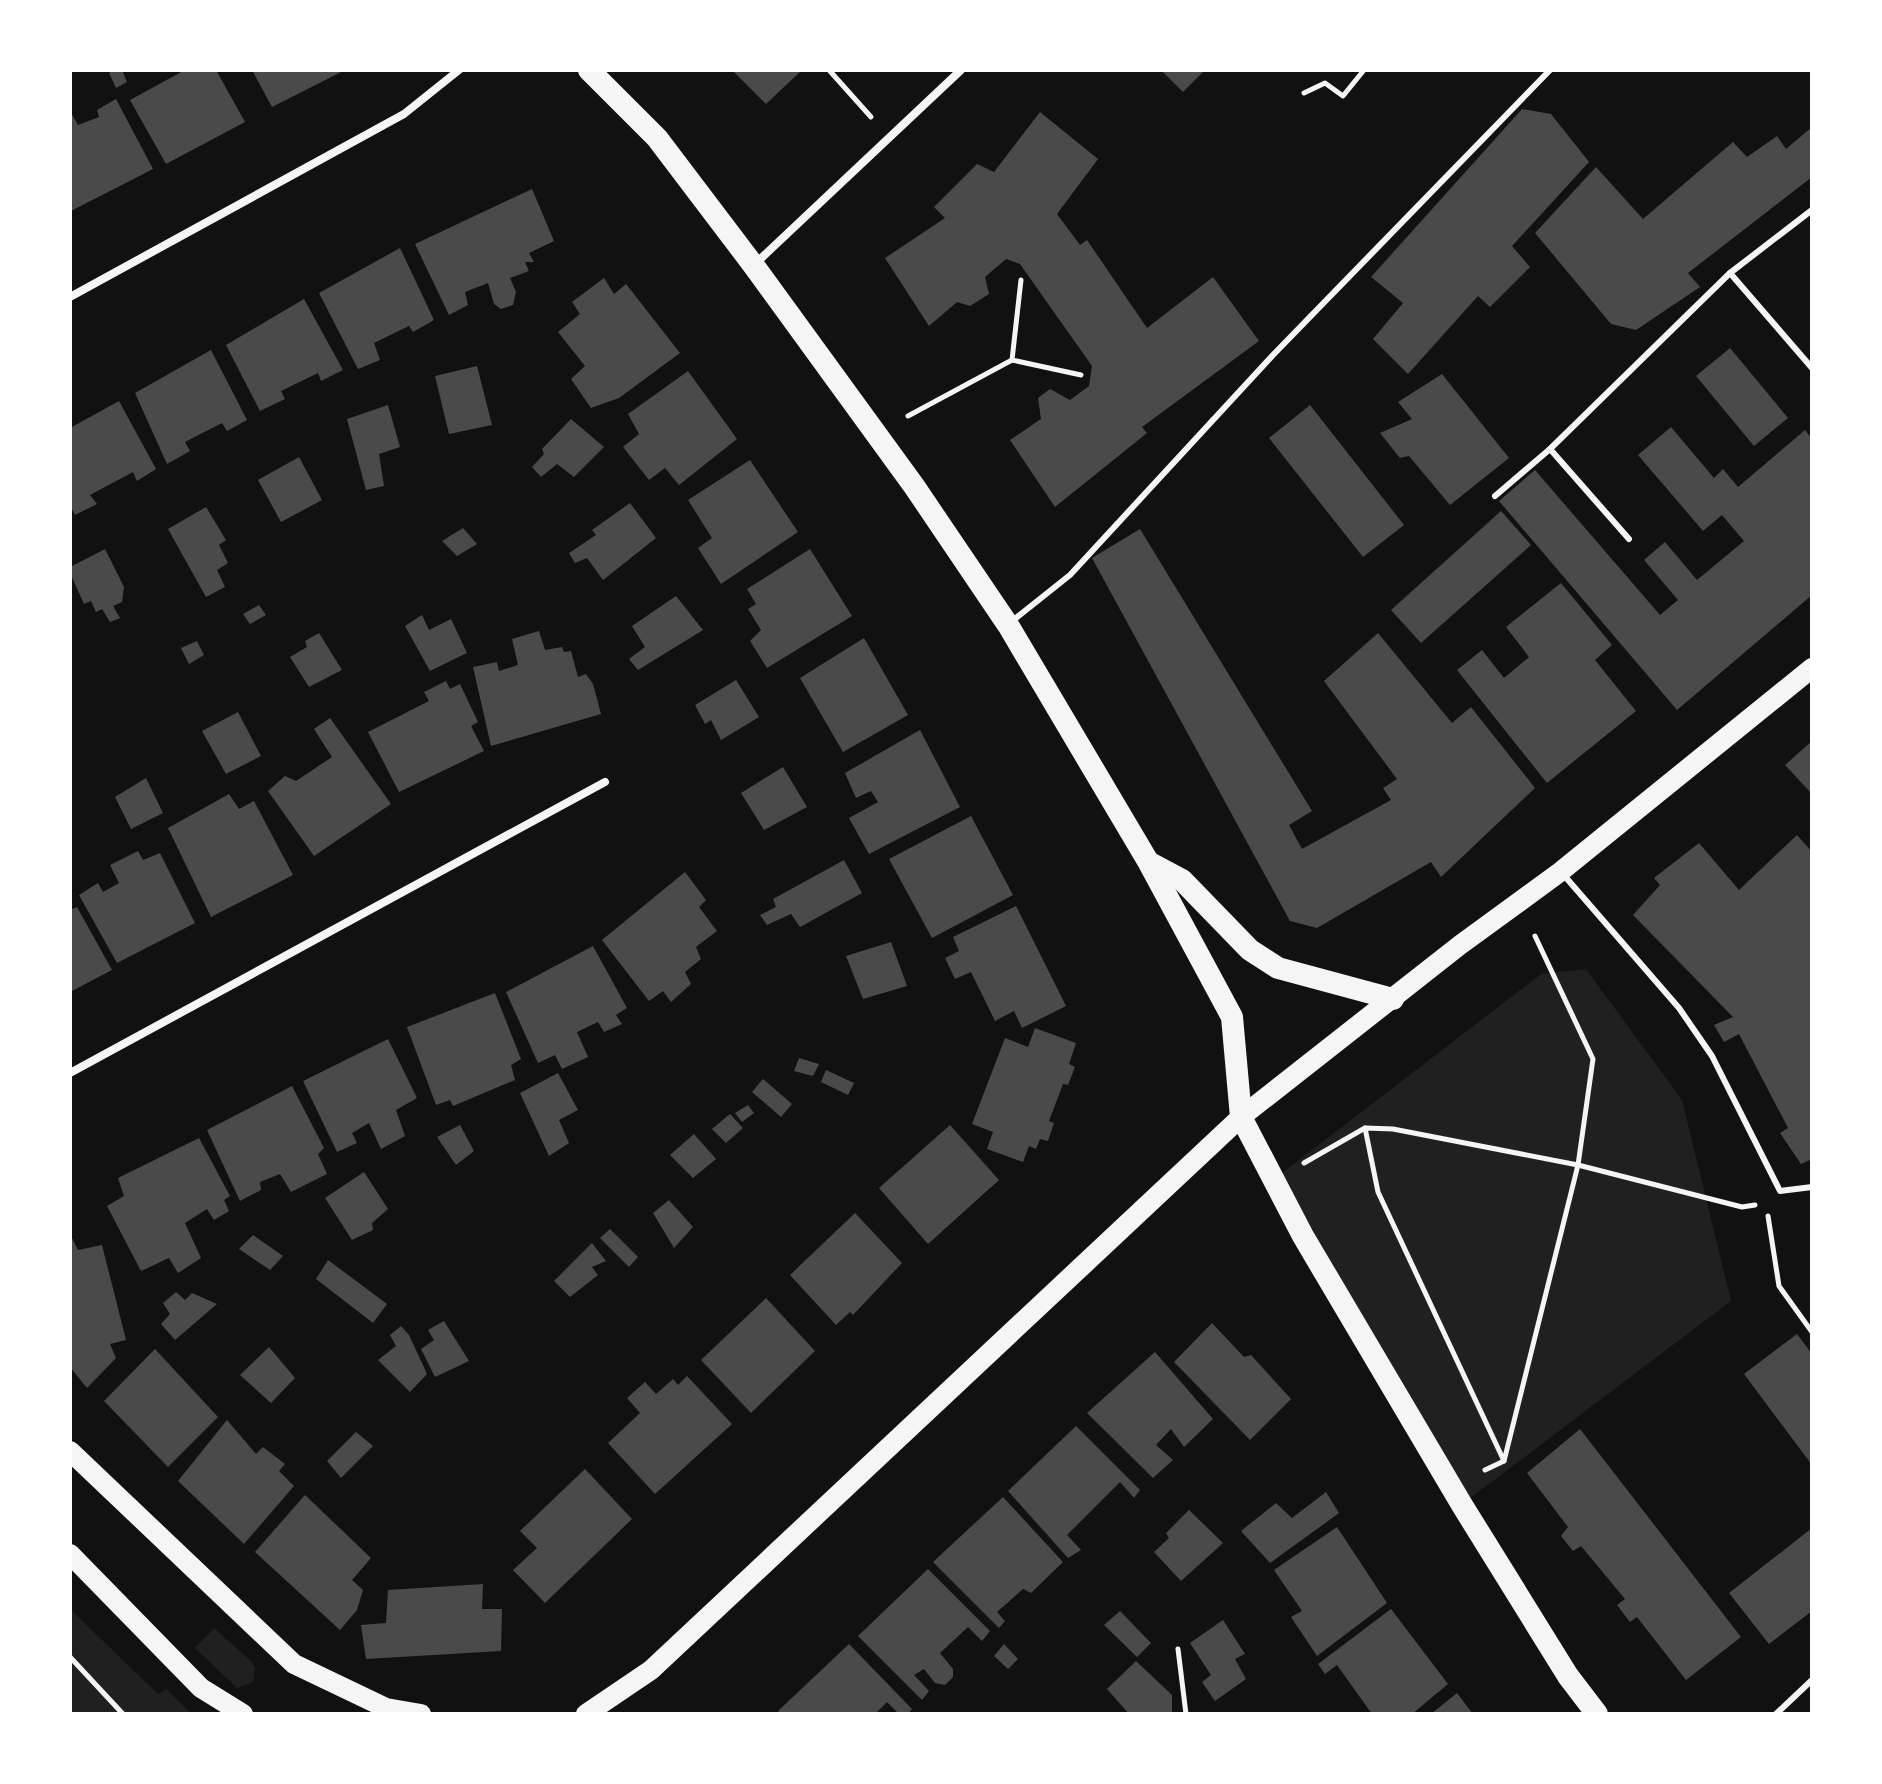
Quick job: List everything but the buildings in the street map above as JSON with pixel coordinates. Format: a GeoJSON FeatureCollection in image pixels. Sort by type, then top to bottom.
{"type":"FeatureCollection","features":[{"type":"Feature","properties":{"kind":"highway"},"geometry":{"type":"LineString","coordinates":[[589,70],[657,138],[754,266],[877,433],[1008,625],[1149,863],[1232,1017],[1241,1117],[1273,1180],[1452,1487],[1568,1676],[1597,1714]]}},
{"type":"Feature","properties":{"kind":"highway"},"geometry":{"type":"LineString","coordinates":[[1149,863],[1182,880],[1250,950],[1278,968],[1393,999]]}},
{"type":"Feature","properties":{"kind":"main road"},"geometry":{"type":"LineString","coordinates":[[586,1714],[651,1670],[1241,1117],[1560,872],[1812,668]]}},
{"type":"Feature","properties":{"kind":"main road"},"geometry":{"type":"LineString","coordinates":[[70,1451],[294,1664],[385,1711],[421,1714]]}},
{"type":"Feature","properties":{"kind":"main road"},"geometry":{"type":"LineString","coordinates":[[70,1554],[201,1688],[243,1714]]}},
{"type":"Feature","properties":{"kind":"street"},"geometry":{"type":"LineString","coordinates":[[70,297],[404,114],[459,70]]}},
{"type":"Feature","properties":{"kind":"street"},"geometry":{"type":"LineString","coordinates":[[754,266],[961,70]]}},
{"type":"Feature","properties":{"kind":"street"},"geometry":{"type":"LineString","coordinates":[[70,1073],[605,782]]}},
{"type":"Feature","properties":{"kind":"lane"},"geometry":{"type":"LineString","coordinates":[[1008,625],[1070,575],[1273,355],[1550,70]]}},
{"type":"Feature","properties":{"kind":"lane"},"geometry":{"type":"LineString","coordinates":[[1495,496],[1550,449],[1730,273],[1812,210]]}},
{"type":"Feature","properties":{"kind":"lane"},"geometry":{"type":"LineString","coordinates":[[1730,273],[1812,368]]}},
{"type":"Feature","properties":{"kind":"lane"},"geometry":{"type":"LineString","coordinates":[[1550,449],[1629,539]]}},
{"type":"Feature","properties":{"kind":"lane"},"geometry":{"type":"LineString","coordinates":[[1560,872],[1679,1008],[1704,1044],[1780,1191],[1812,1187]]}},
{"type":"Feature","properties":{"kind":"lane"},"geometry":{"type":"LineString","coordinates":[[1776,1714],[1812,1680]]}},
{"type":"Feature","properties":{"kind":"path"},"geometry":{"type":"LineString","coordinates":[[829,70],[890,138]]}},
{"type":"Feature","properties":{"kind":"path"},"geometry":{"type":"LineString","coordinates":[[1304,93],[1325,83],[1343,96],[1364,70]]}},
{"type":"Feature","properties":{"kind":"path"},"geometry":{"type":"LineString","coordinates":[[1012,360],[1021,280]]}},
{"type":"Feature","properties":{"kind":"path"},"geometry":{"type":"LineString","coordinates":[[877,433],[1012,360],[1081,375]]}},
{"type":"Feature","properties":{"kind":"path"},"geometry":{"type":"LineString","coordinates":[[1452,1487],[1504,1461],[1578,1165],[1593,1059],[1542,948],[1517,903]]}},
{"type":"Feature","properties":{"kind":"path"},"geometry":{"type":"LineString","coordinates":[[1365,1128],[1378,1192],[1504,1461]]}},
{"type":"Feature","properties":{"kind":"path"},"geometry":{"type":"LineString","coordinates":[[1273,1180],[1365,1128],[1393,1129],[1578,1165],[1742,1207],[1766,1203],[1779,1286],[1812,1332]]}},
{"type":"Feature","properties":{"kind":"path"},"geometry":{"type":"LineString","coordinates":[[1178,1649],[1186,1714]]}},
{"type":"Feature","properties":{"kind":"path"},"geometry":{"type":"LineString","coordinates":[[70,1657],[123,1714]]}},
{"type":"Feature","properties":{"kind":"shaded area"},"geometry":{"type":"Polygon","coordinates":[[[1586,969],[1682,1100],[1731,1301],[1469,1499],[1273,1180],[1541,974],[1586,969]]]}},
{"type":"Feature","properties":{"kind":"shaded area"},"geometry":{"type":"Polygon","coordinates":[[[70,1609],[158,1694],[166,1689],[192,1714],[70,1714],[70,1609]]]}},
{"type":"Feature","properties":{"kind":"shaded area"},"geometry":{"type":"Polygon","coordinates":[[[214,1628],[252,1662],[255,1668],[253,1682],[237,1688],[195,1648],[214,1628]]]}}]}
